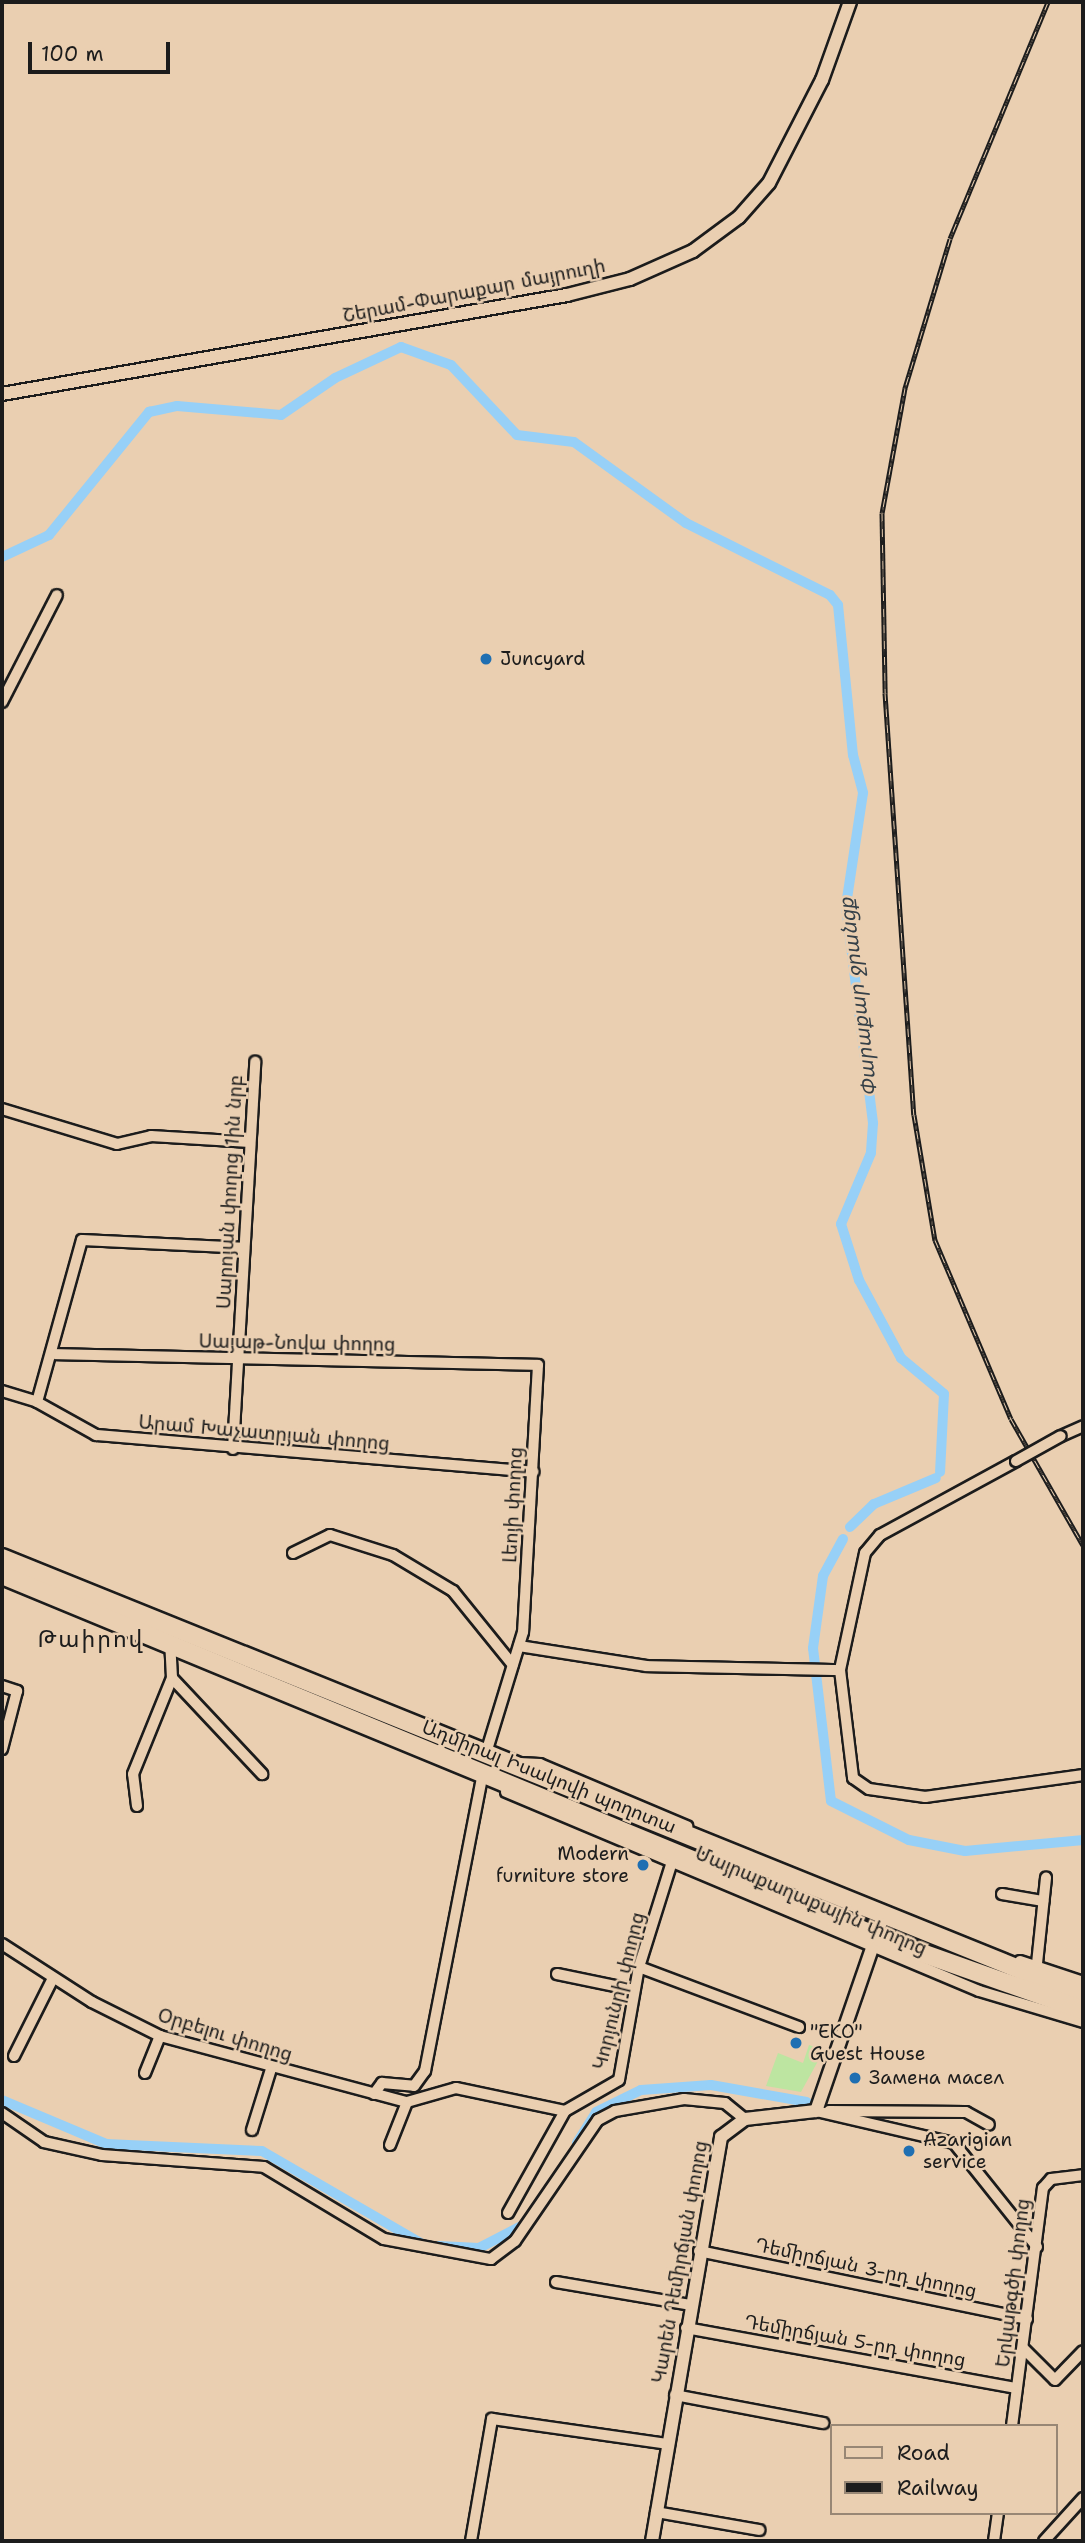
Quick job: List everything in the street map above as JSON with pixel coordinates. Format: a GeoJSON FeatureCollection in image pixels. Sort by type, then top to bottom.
{"type":"FeatureCollection","features":[{"type":"Feature","properties":{"kind":"highway","name":"Ադմիրալ Իսակովի պողոտա"},"geometry":{"type":"LineString","coordinates":[[2,1558],[493,1768],[1083,2010]]}},
{"type":"Feature","properties":{"kind":"highway","name":"Ադմիրալ Իսակովի պողոտա"},"geometry":{"type":"LineString","coordinates":[[2,1575],[170,1644],[493,1768]]}},
{"type":"Feature","properties":{"kind":"highway","name":"Ադմիրալ Իսակովի պողոտա"},"geometry":{"type":"LineString","coordinates":[[879,1927],[1037,1972],[1083,1994]]}},
{"type":"Feature","properties":{"kind":"street","name":"Շերամ-Փարաքար մայրուղի"},"geometry":{"type":"LineString","coordinates":[[2,394],[567,295],[630,279],[693,251],[739,217],[769,183],[822,80],[850,2]]}},
{"type":"Feature","properties":{"kind":"street"},"geometry":{"type":"LineString","coordinates":[[2,702],[57,595]]}},
{"type":"Feature","properties":{"kind":"street","name":"Սարոյան փողոց 1ին նրբ"},"geometry":{"type":"LineString","coordinates":[[233,1449],[255,1062]]}},
{"type":"Feature","properties":{"kind":"street"},"geometry":{"type":"LineString","coordinates":[[2,1109],[117,1144],[151,1136],[250,1142]]}},
{"type":"Feature","properties":{"kind":"street"},"geometry":{"type":"LineString","coordinates":[[37,1402],[55,1354],[80,1242],[90,1237],[243,1248]]}},
{"type":"Feature","properties":{"kind":"street","name":"Սայաթ-Նովա փողոց"},"geometry":{"type":"LineString","coordinates":[[55,1354],[538,1365]]}},
{"type":"Feature","properties":{"kind":"street","name":"Լեոյի փողոց"},"geometry":{"type":"LineString","coordinates":[[493,1768],[519,1646],[533,1472],[538,1365]]}},
{"type":"Feature","properties":{"kind":"street","name":"Արամ Խաչատրյան փողոց"},"geometry":{"type":"LineString","coordinates":[[2,1391],[37,1402],[96,1434],[233,1449],[533,1472]]}},
{"type":"Feature","properties":{"kind":"street"},"geometry":{"type":"LineString","coordinates":[[1083,1426],[880,1535],[864,1553],[840,1670],[852,1770],[860,1785],[925,1797],[1083,1775]]}},
{"type":"Feature","properties":{"kind":"street"},"geometry":{"type":"LineString","coordinates":[[293,1553],[330,1535],[393,1555],[453,1591],[513,1665]]}},
{"type":"Feature","properties":{"kind":"street"},"geometry":{"type":"LineString","coordinates":[[137,1806],[132,1774],[172,1678],[170,1644]]}},
{"type":"Feature","properties":{"kind":"street"},"geometry":{"type":"LineString","coordinates":[[519,1646],[646,1666],[840,1670]]}},
{"type":"Feature","properties":{"kind":"street"},"geometry":{"type":"LineString","coordinates":[[172,1678],[262,1774]]}},
{"type":"Feature","properties":{"kind":"street"},"geometry":{"type":"LineString","coordinates":[[2,1686],[18,1691],[2,1749]]}},
{"type":"Feature","properties":{"kind":"street"},"geometry":{"type":"LineString","coordinates":[[374,2094],[382,2083],[415,2086],[425,2071],[493,1768],[540,1764],[879,1927],[816,2111]]}},
{"type":"Feature","properties":{"kind":"street","name":"Մայրաքաղաքային փողոց"},"geometry":{"type":"LineString","coordinates":[[493,1768],[507,1793],[672,1862],[879,1927],[979,1991],[1083,2022]]}},
{"type":"Feature","properties":{"kind":"street","name":"Կորյունրի փողոց"},"geometry":{"type":"LineString","coordinates":[[565,2111],[619,2080],[639,1967],[672,1862]]}},
{"type":"Feature","properties":{"kind":"street"},"geometry":{"type":"LineString","coordinates":[[1046,1878],[1037,1972],[1083,1982]]}},
{"type":"Feature","properties":{"kind":"street"},"geometry":{"type":"LineString","coordinates":[[1002,1894],[1043,1901]]}},
{"type":"Feature","properties":{"kind":"street","name":"Օրբելու փողոց"},"geometry":{"type":"LineString","coordinates":[[2,1944],[53,1978],[160,2036],[271,2069],[407,2102]]}},
{"type":"Feature","properties":{"kind":"street"},"geometry":{"type":"LineString","coordinates":[[639,1967],[799,2027]]}},
{"type":"Feature","properties":{"kind":"street"},"geometry":{"type":"LineString","coordinates":[[557,1974],[634,1990]]}},
{"type":"Feature","properties":{"kind":"street"},"geometry":{"type":"LineString","coordinates":[[14,2056],[53,1978]]}},
{"type":"Feature","properties":{"kind":"street"},"geometry":{"type":"LineString","coordinates":[[145,2073],[160,2036]]}},
{"type":"Feature","properties":{"kind":"street"},"geometry":{"type":"LineString","coordinates":[[252,2130],[271,2069]]}},
{"type":"Feature","properties":{"kind":"street"},"geometry":{"type":"LineString","coordinates":[[390,2145],[407,2102],[456,2088],[565,2111],[508,2213]]}},
{"type":"Feature","properties":{"kind":"street"},"geometry":{"type":"LineString","coordinates":[[2,2113],[44,2142],[102,2155],[264,2167],[383,2239],[491,2259],[515,2241],[598,2120],[615,2111],[684,2099],[725,2103],[745,2119],[816,2111],[966,2112],[989,2124]]}},
{"type":"Feature","properties":{"kind":"street"},"geometry":{"type":"LineString","coordinates":[[816,2111],[954,2143],[1037,2247]]}},
{"type":"Feature","properties":{"kind":"street","name":"Կարեն Դեմիրճյան փողոց"},"geometry":{"type":"LineString","coordinates":[[652,2541],[715,2153],[721,2137],[745,2119]]}},
{"type":"Feature","properties":{"kind":"street","name":"Երկաթգծի փողոց"},"geometry":{"type":"LineString","coordinates":[[1012,2424],[1043,2188],[1051,2179],[1083,2175]]}},
{"type":"Feature","properties":{"kind":"street","name":"Դեմիրճյան 3-րդ փողոց"},"geometry":{"type":"LineString","coordinates":[[698,2251],[1027,2319]]}},
{"type":"Feature","properties":{"kind":"street"},"geometry":{"type":"LineString","coordinates":[[556,2282],[690,2305]]}},
{"type":"Feature","properties":{"kind":"street","name":"Դեմիրճյան 5-րդ փողոց"},"geometry":{"type":"LineString","coordinates":[[686,2328],[1017,2388]]}},
{"type":"Feature","properties":{"kind":"street"},"geometry":{"type":"LineString","coordinates":[[1023,2348],[1055,2380],[1083,2351]]}},
{"type":"Feature","properties":{"kind":"street"},"geometry":{"type":"LineString","coordinates":[[675,2395],[823,2423]]}},
{"type":"Feature","properties":{"kind":"street"},"geometry":{"type":"LineString","coordinates":[[471,2541],[492,2419],[667,2444]]}},
{"type":"Feature","properties":{"kind":"street"},"geometry":{"type":"LineString","coordinates":[[1044,2541],[1083,2498]]}},
{"type":"Feature","properties":{"kind":"street"},"geometry":{"type":"LineString","coordinates":[[656,2512],[759,2530]]}},
{"type":"Feature","properties":{"kind":"street"},"geometry":{"type":"LineString","coordinates":[[994,2541],[998,2515]]}},
{"type":"Feature","properties":{"kind":"green space"},"geometry":{"type":"Polygon","coordinates":[[[809,2045],[824,2050],[801,2092],[766,2086],[778,2053],[803,2063],[809,2045]]]}},
{"type":"Feature","properties":{"kind":"waterway","name":"Փարաքար ջրանցք"},"geometry":{"type":"LineString","coordinates":[[2,557],[49,535],[149,412],[177,406],[281,415],[335,378],[401,347],[451,365],[517,435],[574,442],[686,523],[830,595],[838,605],[853,755],[863,793],[846,906],[873,1123],[871,1153],[841,1224],[859,1280],[901,1358],[944,1394],[940,1472]]}},
{"type":"Feature","properties":{"kind":"waterway","name":"Փարաքար ջրանցք"},"geometry":{"type":"LineString","coordinates":[[850,1527],[874,1504],[936,1478]]}},
{"type":"Feature","properties":{"kind":"waterway","name":"Փարաքար ջրանցք"},"geometry":{"type":"LineString","coordinates":[[843,1539],[823,1576],[813,1648],[831,1801],[909,1840],[965,1851],[1083,1840]]}},
{"type":"Feature","properties":{"kind":"waterway"},"geometry":{"type":"LineString","coordinates":[[577,2143],[596,2112],[641,2090],[711,2085],[807,2102]]}},
{"type":"Feature","properties":{"kind":"waterway"},"geometry":{"type":"LineString","coordinates":[[2,2100],[106,2144],[262,2151],[421,2243]]}},
{"type":"Feature","properties":{"kind":"waterway"},"geometry":{"type":"LineString","coordinates":[[439,2246],[479,2248],[523,2225]]}},
{"type":"Feature","properties":{"kind":"railway"},"geometry":{"type":"LineString","coordinates":[[1048,2],[950,239],[905,388],[882,513],[885,693],[914,1115],[935,1240],[1011,1419],[1083,1545]]}},
{"type":"Feature","properties":{"kind":"place","name":"Juncyard"},"geometry":{"type":"Point","coordinates":[486,659]}},
{"type":"Feature","properties":{"kind":"place","name":"Modern furniture store"},"geometry":{"type":"Point","coordinates":[643,1865]}},
{"type":"Feature","properties":{"kind":"place","name":"\"ЕКО\" Guest House"},"geometry":{"type":"Point","coordinates":[796,2043]}},
{"type":"Feature","properties":{"kind":"place","name":"Замена масел"},"geometry":{"type":"Point","coordinates":[855,2078]}},
{"type":"Feature","properties":{"kind":"place","name":"Azarigian service"},"geometry":{"type":"Point","coordinates":[909,2151]}},
{"type":"Feature","properties":{"kind":"district","name":"Թաիրով"},"geometry":{"type":"Point","coordinates":[91,1639]}}]}
